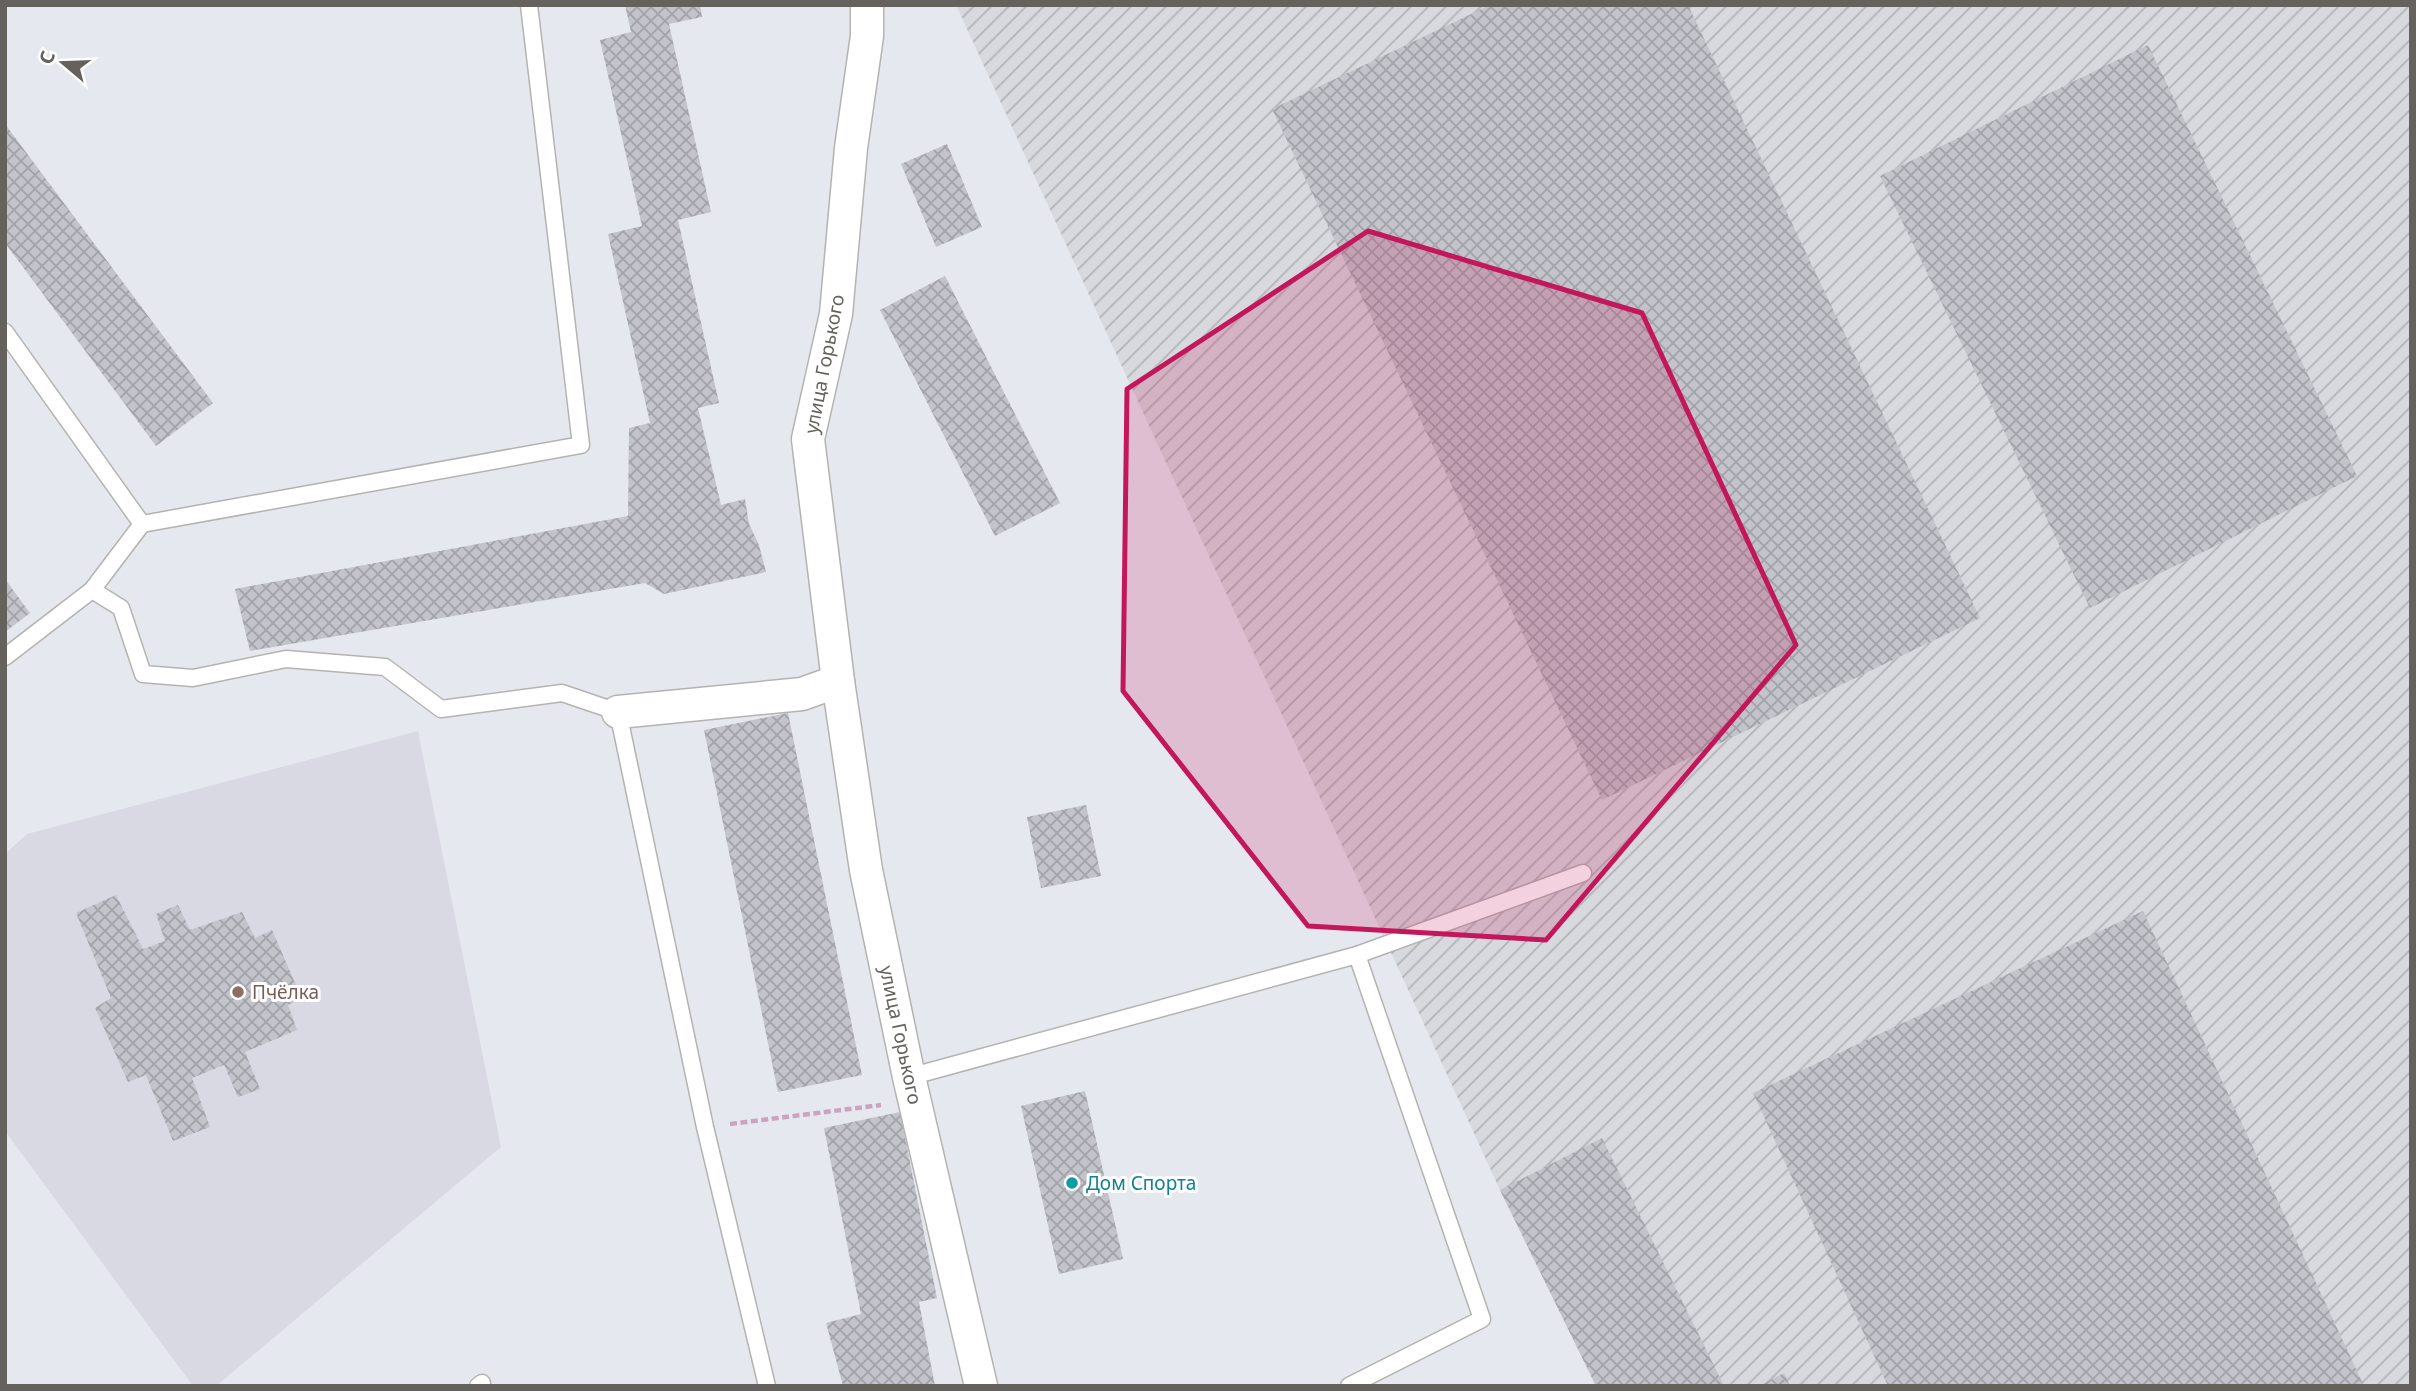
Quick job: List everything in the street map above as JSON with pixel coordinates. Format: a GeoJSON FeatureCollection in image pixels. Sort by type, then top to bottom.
{"type":"FeatureCollection","features":[{"type":"Feature","properties":{"kind":"street","name":"улица Горького"},"geometry":{"type":"LineString","coordinates":[[867,5],[867,36],[851,148],[836,314],[808,439],[838,681],[901,1090],[981,1386]]}},
{"type":"Feature","properties":{"kind":"street"},"geometry":{"type":"LineString","coordinates":[[618,712],[802,694],[838,681]]}},
{"type":"Feature","properties":{"kind":"lane"},"geometry":{"type":"LineString","coordinates":[[5,657],[92,590],[142,524],[581,445],[529,5]]}},
{"type":"Feature","properties":{"kind":"lane"},"geometry":{"type":"LineString","coordinates":[[5,332],[142,524]]}},
{"type":"Feature","properties":{"kind":"lane"},"geometry":{"type":"LineString","coordinates":[[92,590],[121,608],[143,674],[193,678],[286,659],[385,667],[441,709],[562,693],[618,712],[705,1128],[767,1386]]}},
{"type":"Feature","properties":{"kind":"lane"},"geometry":{"type":"LineString","coordinates":[[901,1090],[1357,955],[1583,873]]}},
{"type":"Feature","properties":{"kind":"lane"},"geometry":{"type":"LineString","coordinates":[[1349,1386],[1482,1320],[1357,955]]}},
{"type":"Feature","properties":{"kind":"path"},"geometry":{"type":"LineString","coordinates":[[705,1128],[901,1090]]}},
{"type":"Feature","properties":{"kind":"highlighted area"},"geometry":{"type":"Polygon","coordinates":[[[1368,231],[1642,313],[1796,645],[1546,940],[1308,926],[1123,691],[1127,389],[1368,231]]]}},
{"type":"Feature","properties":{"kind":"shaded area"},"geometry":{"type":"Polygon","coordinates":[[[956,5],[2411,5],[2411,1386],[1596,1386],[1500,1190],[956,5]]]}},
{"type":"Feature","properties":{"kind":"shaded area","name":"Пчёлка"},"geometry":{"type":"Polygon","coordinates":[[[418,731],[501,1147],[216,1386],[193,1386],[5,1131],[5,854],[27,834],[418,731]]]}},
{"type":"Feature","properties":{"kind":"building"},"geometry":{"type":"Polygon","coordinates":[[[625,5],[700,5],[702,17],[669,24],[711,212],[678,220],[719,403],[698,408],[721,505],[745,499],[749,524],[759,545],[766,572],[664,594],[645,583],[250,651],[235,589],[628,516],[629,428],[650,423],[608,234],[642,226],[600,40],[631,32],[625,5]]]}},
{"type":"Feature","properties":{"kind":"building"},"geometry":{"type":"Polygon","coordinates":[[[1490,5],[1688,5],[1980,618],[1602,800],[1272,109],[1490,5]]]}},
{"type":"Feature","properties":{"kind":"building"},"geometry":{"type":"Polygon","coordinates":[[[2148,45],[2357,476],[2090,608],[1880,176],[2148,45]]]}},
{"type":"Feature","properties":{"kind":"building"},"geometry":{"type":"Polygon","coordinates":[[[5,124],[213,403],[156,446],[5,243],[5,124]]]}},
{"type":"Feature","properties":{"kind":"building"},"geometry":{"type":"Polygon","coordinates":[[[947,144],[982,227],[936,247],[901,164],[947,144]]]}},
{"type":"Feature","properties":{"kind":"building"},"geometry":{"type":"Polygon","coordinates":[[[945,276],[1060,503],[995,536],[880,310],[945,276]]]}},
{"type":"Feature","properties":{"kind":"building"},"geometry":{"type":"Polygon","coordinates":[[[5,579],[30,613],[5,632],[5,579]]]}},
{"type":"Feature","properties":{"kind":"building"},"geometry":{"type":"Polygon","coordinates":[[[788,713],[862,1075],[778,1092],[704,730],[788,713]]]}},
{"type":"Feature","properties":{"kind":"building"},"geometry":{"type":"Polygon","coordinates":[[[1086,805],[1101,876],[1041,888],[1027,817],[1086,805]]]}},
{"type":"Feature","properties":{"kind":"building"},"geometry":{"type":"Polygon","coordinates":[[[116,895],[143,949],[165,941],[156,914],[178,905],[190,930],[242,912],[255,938],[272,930],[302,999],[288,1005],[297,1030],[245,1052],[260,1089],[238,1097],[224,1065],[192,1078],[210,1127],[173,1141],[146,1075],[128,1082],[95,1008],[111,998],[76,913],[116,895]]]}},
{"type":"Feature","properties":{"kind":"building"},"geometry":{"type":"Polygon","coordinates":[[[2143,911],[2364,1386],[1888,1386],[1753,1093],[2143,911]]]}},
{"type":"Feature","properties":{"kind":"building","name":"Дом Спорта"},"geometry":{"type":"Polygon","coordinates":[[[1085,1091],[1123,1259],[1059,1274],[1021,1106],[1085,1091]]]}},
{"type":"Feature","properties":{"kind":"building"},"geometry":{"type":"Polygon","coordinates":[[[900,1112],[937,1298],[919,1302],[935,1386],[843,1386],[826,1323],[861,1314],[824,1128],[900,1112]]]}},
{"type":"Feature","properties":{"kind":"building"},"geometry":{"type":"Polygon","coordinates":[[[1602,1138],[1724,1386],[1596,1386],[1500,1190],[1602,1138]]]}},
{"type":"Feature","properties":{"kind":"building"},"geometry":{"type":"Polygon","coordinates":[[[1784,1373],[1790,1386],[1759,1386],[1784,1373]]]}},
{"type":"Feature","properties":{"kind":"place","name":"Пчёлка"},"geometry":{"type":"Point","coordinates":[238,992]}},
{"type":"Feature","properties":{"kind":"place","name":"Дом Спорта"},"geometry":{"type":"Point","coordinates":[1072,1183]}}]}
